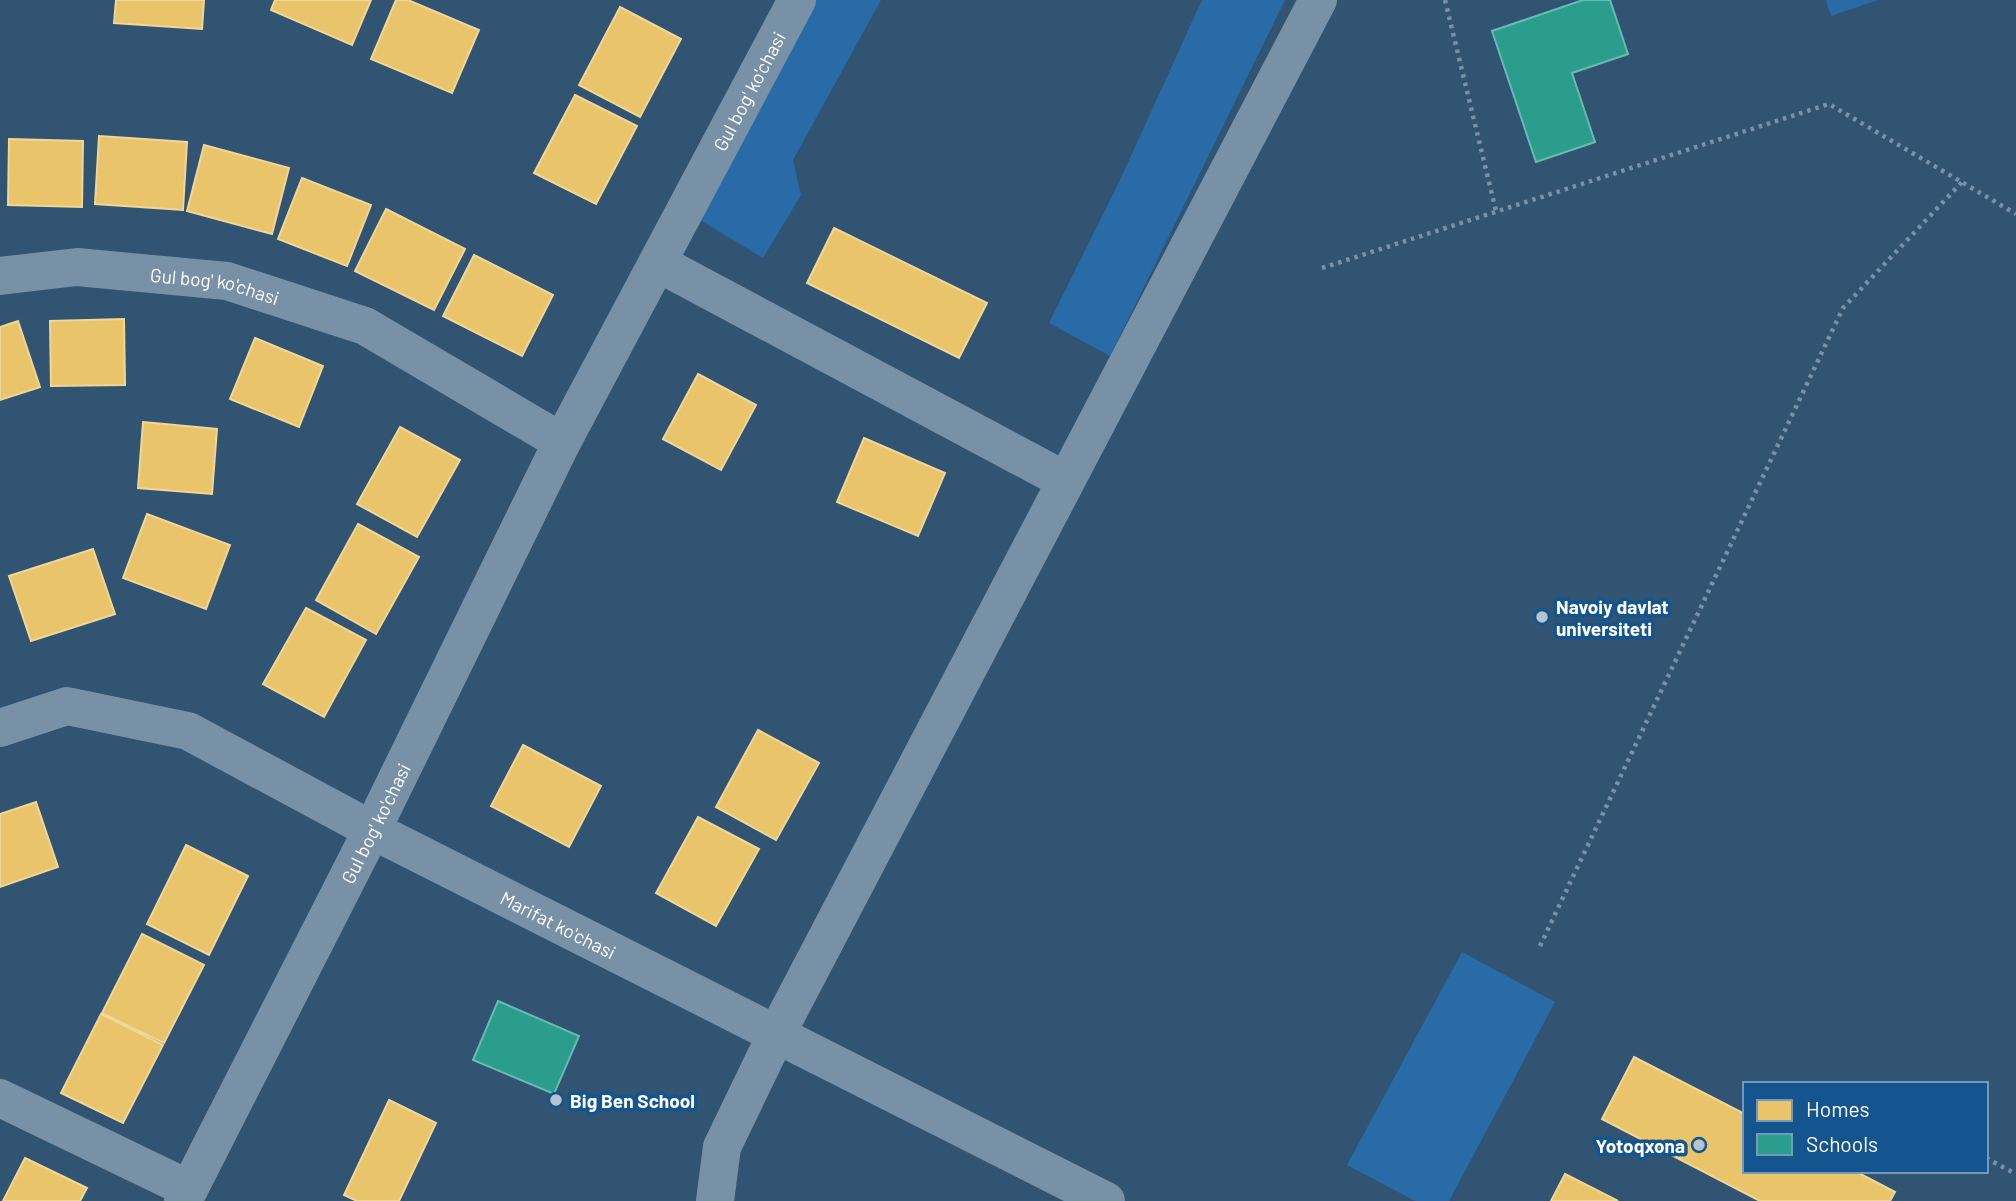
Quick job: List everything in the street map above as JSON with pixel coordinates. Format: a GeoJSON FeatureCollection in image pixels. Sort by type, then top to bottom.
{"type":"FeatureCollection","features":[{"type":"Feature","properties":{"kind":"street","name":"Gul bog' ko'chasi"},"geometry":{"type":"LineString","coordinates":[[186,1195],[372,830],[562,442],[797,0]]}},
{"type":"Feature","properties":{"kind":"street"},"geometry":{"type":"LineString","coordinates":[[715,1201],[722,1147],[777,1033],[1318,0]]}},
{"type":"Feature","properties":{"kind":"street"},"geometry":{"type":"LineString","coordinates":[[658,263],[1066,481]]}},
{"type":"Feature","properties":{"kind":"street","name":"Gul bog' ko'chasi"},"geometry":{"type":"LineString","coordinates":[[0,276],[77,267],[227,281],[365,326],[562,442]]}},
{"type":"Feature","properties":{"kind":"street","name":"Marifat ko'chasi"},"geometry":{"type":"LineString","coordinates":[[0,728],[67,706],[188,731],[372,830],[1106,1201]]}},
{"type":"Feature","properties":{"kind":"street"},"geometry":{"type":"LineString","coordinates":[[0,1098],[186,1195]]}},
{"type":"Feature","properties":{"kind":"path"},"geometry":{"type":"LineString","coordinates":[[1445,0],[1496,211]]}},
{"type":"Feature","properties":{"kind":"path"},"geometry":{"type":"LineString","coordinates":[[1322,268],[1829,104],[2016,214]]}},
{"type":"Feature","properties":{"kind":"path"},"geometry":{"type":"LineString","coordinates":[[1540,946],[1843,308],[1962,182]]}},
{"type":"Feature","properties":{"kind":"path"},"geometry":{"type":"LineString","coordinates":[[1988,1159],[2016,1174]]}},
{"type":"Feature","properties":{"kind":"shaded area"},"geometry":{"type":"Polygon","coordinates":[[[816,0],[881,0],[793,160],[801,195],[763,258],[700,220],[816,0]]]}},
{"type":"Feature","properties":{"kind":"shaded area"},"geometry":{"type":"Polygon","coordinates":[[[1202,0],[1285,0],[1110,356],[1049,323],[1119,182],[1202,0]]]}},
{"type":"Feature","properties":{"kind":"shaded area"},"geometry":{"type":"Polygon","coordinates":[[[1826,0],[1878,0],[1831,16],[1826,0]]]}},
{"type":"Feature","properties":{"kind":"shaded area"},"geometry":{"type":"Polygon","coordinates":[[[1462,952],[1555,1002],[1449,1201],[1415,1201],[1347,1165],[1462,952]]]}},
{"type":"Feature","properties":{"kind":"building: Homes"},"geometry":{"type":"Polygon","coordinates":[[[116,0],[204,0],[202,29],[114,23],[116,0]]]}},
{"type":"Feature","properties":{"kind":"building: Homes"},"geometry":{"type":"Polygon","coordinates":[[[275,0],[371,0],[352,45],[271,10],[275,0]]]}},
{"type":"Feature","properties":{"kind":"building: Homes"},"geometry":{"type":"Polygon","coordinates":[[[396,0],[408,0],[479,30],[452,93],[371,59],[396,0]]]}},
{"type":"Feature","properties":{"kind":"building: Homes"},"geometry":{"type":"Polygon","coordinates":[[[620,7],[681,39],[640,117],[579,85],[620,7]]]}},
{"type":"Feature","properties":{"kind":"building: Homes"},"geometry":{"type":"Polygon","coordinates":[[[575,95],[637,126],[596,204],[534,173],[575,95]]]}},
{"type":"Feature","properties":{"kind":"building: Homes"},"geometry":{"type":"Polygon","coordinates":[[[99,136],[187,142],[183,210],[95,204],[99,136]]]}},
{"type":"Feature","properties":{"kind":"building: Homes"},"geometry":{"type":"Polygon","coordinates":[[[9,139],[83,141],[82,207],[8,205],[9,139]]]}},
{"type":"Feature","properties":{"kind":"building: Homes"},"geometry":{"type":"Polygon","coordinates":[[[204,145],[289,168],[272,234],[187,211],[204,145]]]}},
{"type":"Feature","properties":{"kind":"building: Homes"},"geometry":{"type":"Polygon","coordinates":[[[302,178],[371,205],[347,266],[278,239],[302,178]]]}},
{"type":"Feature","properties":{"kind":"building: Homes"},"geometry":{"type":"Polygon","coordinates":[[[386,209],[465,249],[434,310],[355,271],[386,209]]]}},
{"type":"Feature","properties":{"kind":"building: Homes"},"geometry":{"type":"Polygon","coordinates":[[[834,228],[987,303],[959,358],[807,283],[834,228]]]}},
{"type":"Feature","properties":{"kind":"building: Homes"},"geometry":{"type":"Polygon","coordinates":[[[474,255],[553,295],[522,356],[443,316],[474,255]]]}},
{"type":"Feature","properties":{"kind":"building: Homes"},"geometry":{"type":"Polygon","coordinates":[[[124,319],[125,385],[51,386],[50,321],[124,319]]]}},
{"type":"Feature","properties":{"kind":"building: Homes"},"geometry":{"type":"Polygon","coordinates":[[[18,321],[40,387],[0,400],[0,327],[18,321]]]}},
{"type":"Feature","properties":{"kind":"building: Homes"},"geometry":{"type":"Polygon","coordinates":[[[255,338],[323,366],[299,427],[230,399],[255,338]]]}},
{"type":"Feature","properties":{"kind":"building: Homes"},"geometry":{"type":"Polygon","coordinates":[[[698,374],[756,405],[721,470],[663,439],[698,374]]]}},
{"type":"Feature","properties":{"kind":"building: Homes"},"geometry":{"type":"Polygon","coordinates":[[[143,422],[217,429],[212,494],[138,488],[143,422]]]}},
{"type":"Feature","properties":{"kind":"building: Homes"},"geometry":{"type":"Polygon","coordinates":[[[400,427],[460,460],[417,537],[357,504],[400,427]]]}},
{"type":"Feature","properties":{"kind":"building: Homes"},"geometry":{"type":"Polygon","coordinates":[[[864,438],[945,473],[918,536],[837,502],[864,438]]]}},
{"type":"Feature","properties":{"kind":"building: Homes"},"geometry":{"type":"Polygon","coordinates":[[[147,514],[230,545],[206,609],[123,578],[147,514]]]}},
{"type":"Feature","properties":{"kind":"building: Homes"},"geometry":{"type":"Polygon","coordinates":[[[358,524],[419,557],[376,634],[316,600],[358,524]]]}},
{"type":"Feature","properties":{"kind":"building: Homes"},"geometry":{"type":"Polygon","coordinates":[[[93,549],[115,614],[31,641],[9,576],[93,549]]]}},
{"type":"Feature","properties":{"kind":"building: Homes"},"geometry":{"type":"Polygon","coordinates":[[[306,608],[366,640],[324,717],[263,684],[306,608]]]}},
{"type":"Feature","properties":{"kind":"building: Homes"},"geometry":{"type":"Polygon","coordinates":[[[758,730],[819,763],[776,840],[716,807],[758,730]]]}},
{"type":"Feature","properties":{"kind":"building: Homes"},"geometry":{"type":"Polygon","coordinates":[[[523,745],[601,786],[569,847],[491,806],[523,745]]]}},
{"type":"Feature","properties":{"kind":"building: Homes"},"geometry":{"type":"Polygon","coordinates":[[[36,802],[58,867],[0,887],[0,814],[36,802]]]}},
{"type":"Feature","properties":{"kind":"building: Homes"},"geometry":{"type":"Polygon","coordinates":[[[698,817],[759,849],[716,926],[656,893],[698,817]]]}},
{"type":"Feature","properties":{"kind":"building: Homes"},"geometry":{"type":"Polygon","coordinates":[[[186,845],[248,876],[209,955],[147,924],[186,845]]]}},
{"type":"Feature","properties":{"kind":"building: Homes"},"geometry":{"type":"Polygon","coordinates":[[[142,934],[204,965],[164,1043],[102,1013],[142,934]]]}},
{"type":"Feature","properties":{"kind":"building: Homes"},"geometry":{"type":"Polygon","coordinates":[[[101,1014],[163,1045],[123,1123],[61,1093],[101,1014]]]}},
{"type":"Feature","properties":{"kind":"building: Homes","name":"Yotoqxona"},"geometry":{"type":"Polygon","coordinates":[[[1634,1057],[1743,1113],[1743,1173],[1859,1173],[1895,1192],[1890,1201],[1760,1201],[1602,1119],[1634,1057]]]}},
{"type":"Feature","properties":{"kind":"building: Homes"},"geometry":{"type":"Polygon","coordinates":[[[389,1100],[436,1123],[399,1201],[357,1201],[344,1195],[389,1100]]]}},
{"type":"Feature","properties":{"kind":"building: Homes"},"geometry":{"type":"Polygon","coordinates":[[[25,1158],[87,1188],[80,1201],[3,1201],[25,1158]]]}},
{"type":"Feature","properties":{"kind":"building: Homes","name":"Yotoqxona"},"geometry":{"type":"Polygon","coordinates":[[[1565,1174],[1618,1201],[1551,1201],[1565,1174]]]}},
{"type":"Feature","properties":{"kind":"building: Schools"},"geometry":{"type":"Polygon","coordinates":[[[1583,0],[1610,0],[1628,54],[1572,73],[1595,142],[1536,162],[1492,31],[1583,0]]]}},
{"type":"Feature","properties":{"kind":"building: Schools"},"geometry":{"type":"Polygon","coordinates":[[[498,1001],[579,1036],[554,1094],[473,1060],[498,1001]]]}},
{"type":"Feature","properties":{"kind":"place","name":"Navoiy davlat universiteti"},"geometry":{"type":"Point","coordinates":[1542,617]}},
{"type":"Feature","properties":{"kind":"place","name":"Big Ben School"},"geometry":{"type":"Point","coordinates":[556,1100]}},
{"type":"Feature","properties":{"kind":"place","name":"Yotoqxona"},"geometry":{"type":"Point","coordinates":[1699,1145]}}]}
